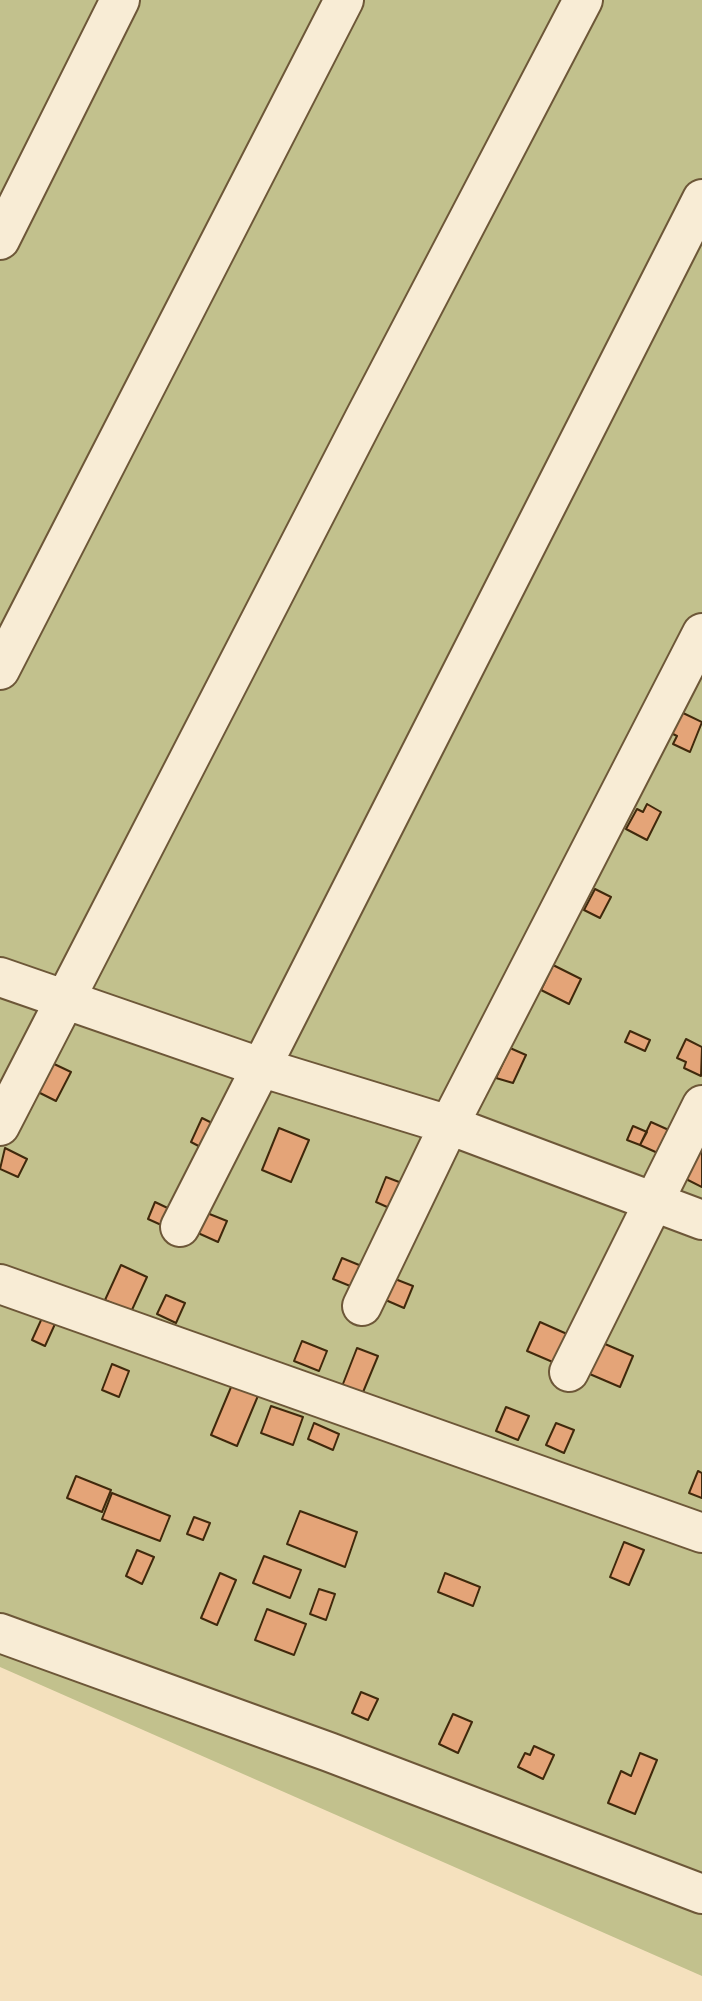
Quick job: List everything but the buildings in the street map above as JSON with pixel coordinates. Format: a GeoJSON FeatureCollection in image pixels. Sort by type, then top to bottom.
{"type":"FeatureCollection","features":[{"type":"Feature","properties":{"kind":"lane"},"geometry":{"type":"LineString","coordinates":[[0,240],[120,0]]}},
{"type":"Feature","properties":{"kind":"lane"},"geometry":{"type":"LineString","coordinates":[[0,670],[344,0]]}},
{"type":"Feature","properties":{"kind":"lane"},"geometry":{"type":"LineString","coordinates":[[0,1126],[583,0]]}},
{"type":"Feature","properties":{"kind":"lane"},"geometry":{"type":"LineString","coordinates":[[180,1227],[702,199]]}},
{"type":"Feature","properties":{"kind":"lane"},"geometry":{"type":"LineString","coordinates":[[362,1306],[449,1125],[702,633]]}},
{"type":"Feature","properties":{"kind":"lane"},"geometry":{"type":"LineString","coordinates":[[0,978],[263,1068],[449,1125],[702,1220]]}},
{"type":"Feature","properties":{"kind":"lane"},"geometry":{"type":"LineString","coordinates":[[569,1372],[702,1105]]}},
{"type":"Feature","properties":{"kind":"lane"},"geometry":{"type":"LineString","coordinates":[[0,1284],[702,1533]]}},
{"type":"Feature","properties":{"kind":"lane"},"geometry":{"type":"LineString","coordinates":[[0,1633],[329,1752],[702,1894]]}},
{"type":"Feature","properties":{"kind":"shaded area"},"geometry":{"type":"Polygon","coordinates":[[[0,0],[702,0],[702,1976],[0,1667],[0,0]]]}}]}
